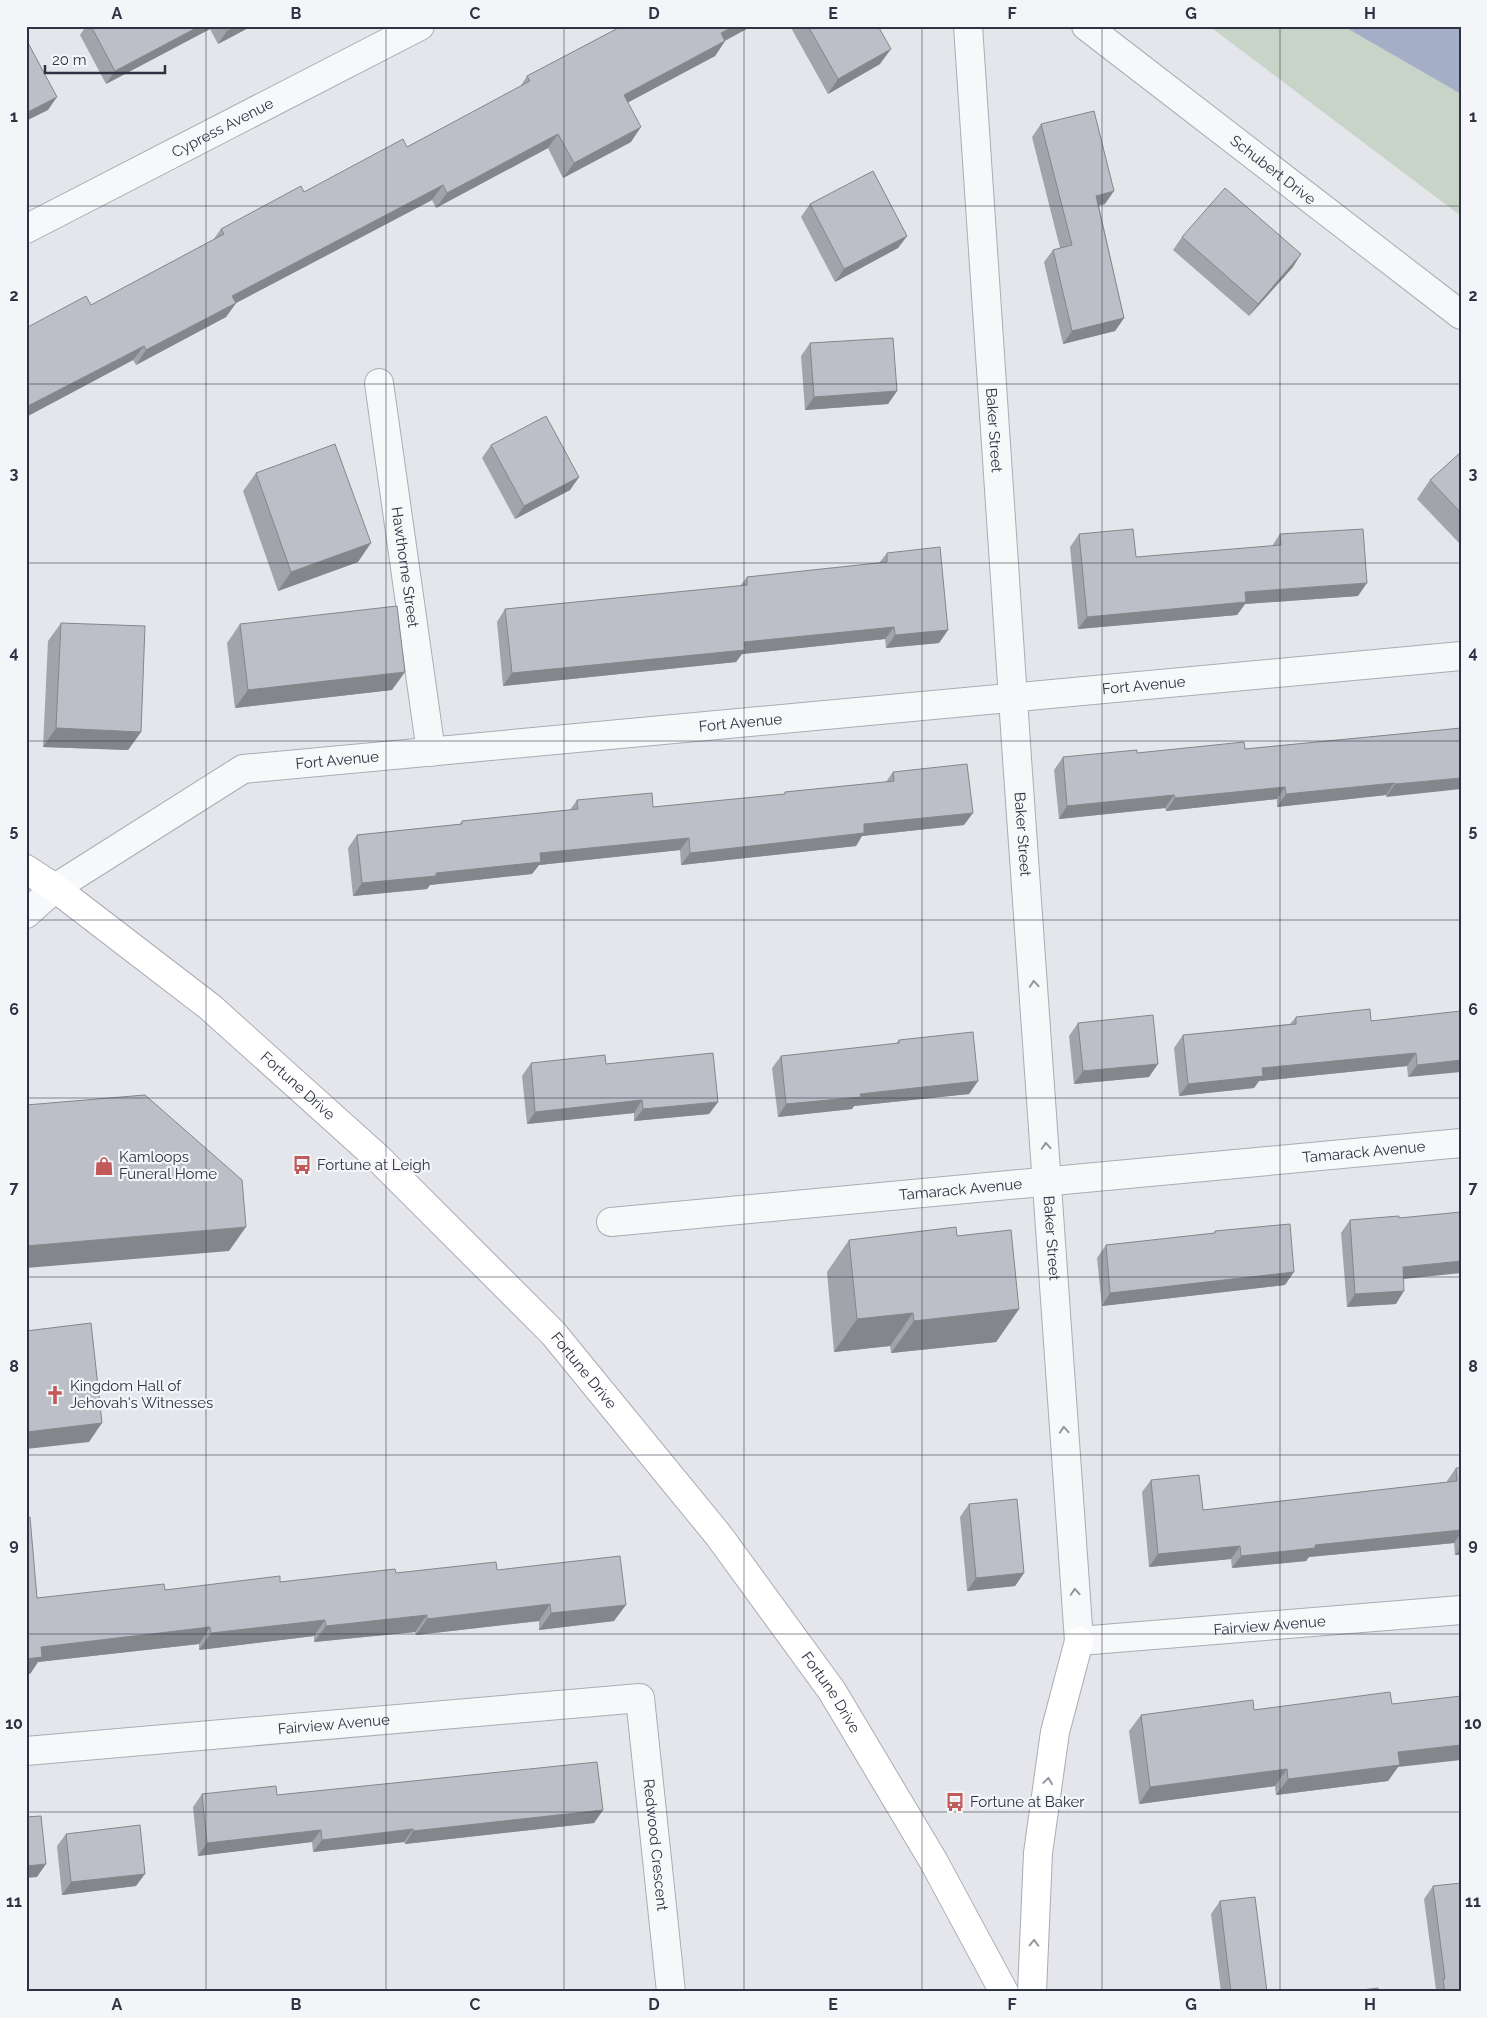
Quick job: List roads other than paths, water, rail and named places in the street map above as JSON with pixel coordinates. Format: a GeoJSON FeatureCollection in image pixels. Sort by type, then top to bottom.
{"type":"FeatureCollection","features":[{"type":"Feature","properties":{"kind":"main road","name":"Fortune Drive"},"geometry":{"type":"LineString","coordinates":[[26,869],[55,888],[210,1007],[378,1158],[553,1333],[719,1536],[832,1691],[934,1862],[1004,1992]]}},
{"type":"Feature","properties":{"kind":"main road"},"geometry":{"type":"LineString","coordinates":[[1032,1992],[1038,1853],[1055,1732],[1078,1641]]}},
{"type":"Feature","properties":{"kind":"street","name":"Cypress Avenue"},"geometry":{"type":"LineString","coordinates":[[26,229],[420,26]]}},
{"type":"Feature","properties":{"kind":"street","name":"Baker Street"},"geometry":{"type":"LineString","coordinates":[[968,26],[1078,1641]]}},
{"type":"Feature","properties":{"kind":"street","name":"Schubert Drive"},"geometry":{"type":"LineString","coordinates":[[1086,26],[1461,315]]}},
{"type":"Feature","properties":{"kind":"street","name":"Hawthorne Street"},"geometry":{"type":"LineString","coordinates":[[379,382],[430,752]]}},
{"type":"Feature","properties":{"kind":"street","name":"Fort Avenue"},"geometry":{"type":"LineString","coordinates":[[26,914],[55,888],[243,769],[1014,699],[1461,656]]}},
{"type":"Feature","properties":{"kind":"street","name":"Tamarack Avenue"},"geometry":{"type":"LineString","coordinates":[[611,1222],[1461,1144]]}},
{"type":"Feature","properties":{"kind":"street","name":"Fairview Avenue"},"geometry":{"type":"LineString","coordinates":[[1078,1641],[1461,1610]]}},
{"type":"Feature","properties":{"kind":"street","name":"Fairview Avenue"},"geometry":{"type":"LineString","coordinates":[[26,1750],[640,1698]]}},
{"type":"Feature","properties":{"kind":"street","name":"Redwood Crescent"},"geometry":{"type":"LineString","coordinates":[[640,1698],[670,1992]]}},
{"type":"Feature","properties":{"kind":"water"},"geometry":{"type":"Polygon","coordinates":[[[1343,26],[1461,26],[1461,94],[1343,26]]]}},
{"type":"Feature","properties":{"kind":"place","name":"Fortune at Leigh"},"geometry":{"type":"Point","coordinates":[302,1165]}},
{"type":"Feature","properties":{"kind":"place","name":"Kamloops Funeral Home"},"geometry":{"type":"Point","coordinates":[104,1166]}},
{"type":"Feature","properties":{"kind":"place","name":"Kingdom Hall of Jehovah's Witnesses"},"geometry":{"type":"Point","coordinates":[55,1395]}},
{"type":"Feature","properties":{"kind":"place","name":"Fortune at Baker"},"geometry":{"type":"Point","coordinates":[955,1802]}}]}
